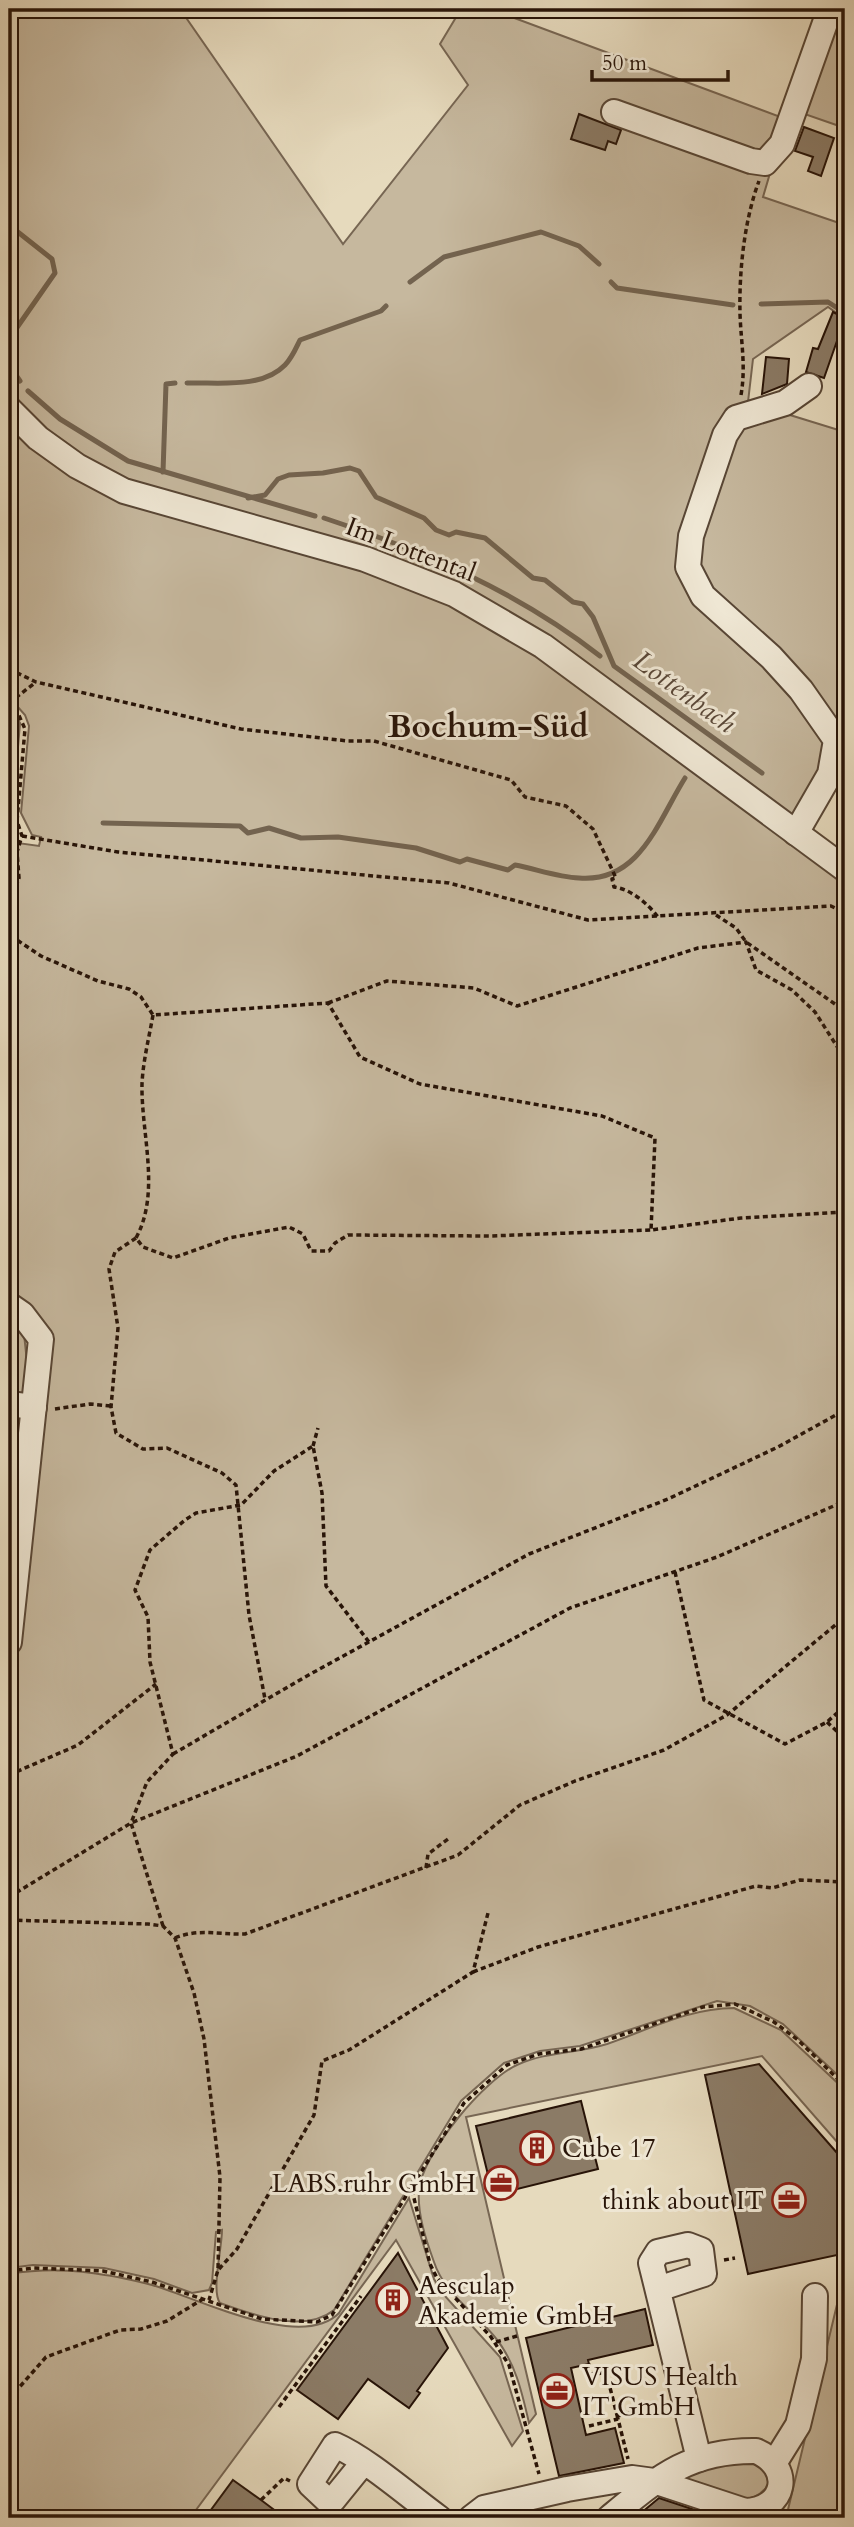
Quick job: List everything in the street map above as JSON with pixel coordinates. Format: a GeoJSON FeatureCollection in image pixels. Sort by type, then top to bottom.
{"type":"FeatureCollection","features":[{"type":"Feature","properties":{"kind":"street"},"geometry":{"type":"LineString","coordinates":[[614,112],[751,161],[765,163],[782,145],[830,9]]}},
{"type":"Feature","properties":{"kind":"street"},"geometry":{"type":"LineString","coordinates":[[796,833],[827,780],[836,740],[771,657],[703,596],[688,567],[691,536],[698,512],[725,435],[736,418],[785,403],[808,386]]}},
{"type":"Feature","properties":{"kind":"street","name":"Im Lottental"},"geometry":{"type":"LineString","coordinates":[[9,409],[38,438],[77,466],[124,491],[365,559],[454,594],[543,646],[845,869]]}},
{"type":"Feature","properties":{"kind":"street"},"geometry":{"type":"LineString","coordinates":[[9,1305],[22,1314],[41,1339],[9,1642]]}},
{"type":"Feature","properties":{"kind":"street"},"geometry":{"type":"LineString","coordinates":[[9,1404],[34,1408]]}},
{"type":"Feature","properties":{"kind":"street"},"geometry":{"type":"LineString","coordinates":[[658,2289],[699,2459]]}},
{"type":"Feature","properties":{"kind":"street"},"geometry":{"type":"LineString","coordinates":[[775,2462],[798,2425],[814,2359],[814,2296]]}},
{"type":"Feature","properties":{"kind":"street"},"geometry":{"type":"LineString","coordinates":[[471,2518],[484,2508],[632,2478],[654,2481],[745,2511],[758,2510],[774,2500],[780,2488],[781,2476],[775,2462],[756,2451],[681,2463],[654,2481],[609,2518]]}},
{"type":"Feature","properties":{"kind":"street"},"geometry":{"type":"LineString","coordinates":[[363,2463],[439,2518]]}},
{"type":"Feature","properties":{"kind":"path"},"geometry":{"type":"LineString","coordinates":[[736,418],[745,359],[740,313],[748,224],[753,197],[765,163]]}},
{"type":"Feature","properties":{"kind":"path"},"geometry":{"type":"LineString","coordinates":[[9,669],[36,681],[241,729],[348,741],[374,741],[511,780],[525,797],[566,806],[593,829],[616,878],[612,879],[614,887],[622,888],[648,903],[658,917]]}},
{"type":"Feature","properties":{"kind":"path"},"geometry":{"type":"LineString","coordinates":[[9,1006],[17,940],[13,895],[19,878],[17,852],[22,836],[17,821],[25,729],[17,711],[9,703],[36,681]]}},
{"type":"Feature","properties":{"kind":"path"},"geometry":{"type":"LineString","coordinates":[[22,836],[75,842],[118,852],[449,883],[588,920],[715,915],[831,906],[845,913]]}},
{"type":"Feature","properties":{"kind":"path"},"geometry":{"type":"LineString","coordinates":[[715,915],[736,928],[746,942],[756,970],[792,990],[815,1012],[845,1059]]}},
{"type":"Feature","properties":{"kind":"path"},"geometry":{"type":"LineString","coordinates":[[17,940],[52,961],[98,981],[129,989],[141,997],[153,1015],[142,1083],[147,1199],[143,1226],[136,1238],[115,1252],[109,1269],[118,1328],[111,1405],[116,1433],[143,1448],[167,1448],[222,1473],[236,1485],[241,1505],[239,1527],[249,1615],[265,1699]]}},
{"type":"Feature","properties":{"kind":"path"},"geometry":{"type":"LineString","coordinates":[[153,1015],[328,1003],[387,981],[474,988],[517,1006],[698,948],[746,942],[845,1012]]}},
{"type":"Feature","properties":{"kind":"path"},"geometry":{"type":"LineString","coordinates":[[328,1003],[360,1057],[419,1084],[602,1116],[655,1138],[652,1230]]}},
{"type":"Feature","properties":{"kind":"path"},"geometry":{"type":"LineString","coordinates":[[136,1238],[143,1247],[173,1258],[229,1238],[289,1227],[303,1234],[311,1251],[329,1251],[334,1243],[348,1235],[489,1236],[652,1230],[741,1218],[845,1212]]}},
{"type":"Feature","properties":{"kind":"path"},"geometry":{"type":"LineString","coordinates":[[34,1408],[111,1405]]}},
{"type":"Feature","properties":{"kind":"path"},"geometry":{"type":"LineString","coordinates":[[209,2300],[218,2270],[220,2177],[211,2090],[194,1993],[175,1938],[163,1926],[131,1823],[147,1782],[173,1754],[265,1699],[529,1554],[668,1499],[778,1447],[845,1410]]}},
{"type":"Feature","properties":{"kind":"path"},"geometry":{"type":"LineString","coordinates":[[318,1428],[313,1446],[322,1493],[326,1586],[369,1642]]}},
{"type":"Feature","properties":{"kind":"path"},"geometry":{"type":"LineString","coordinates":[[173,1754],[150,1662],[148,1617],[135,1590],[150,1550],[196,1513],[241,1505],[274,1471],[313,1446]]}},
{"type":"Feature","properties":{"kind":"path"},"geometry":{"type":"LineString","coordinates":[[9,1897],[131,1823],[297,1756],[570,1608],[717,1557],[845,1501]]}},
{"type":"Feature","properties":{"kind":"path"},"geometry":{"type":"LineString","coordinates":[[675,1571],[704,1700],[727,1715],[785,1744],[827,1722],[845,1706]]}},
{"type":"Feature","properties":{"kind":"path"},"geometry":{"type":"LineString","coordinates":[[175,1938],[193,1930],[219,1935],[245,1934],[458,1855],[520,1805],[575,1780],[664,1749],[727,1715],[845,1617]]}},
{"type":"Feature","properties":{"kind":"path"},"geometry":{"type":"LineString","coordinates":[[9,1775],[78,1745],[156,1684]]}},
{"type":"Feature","properties":{"kind":"path"},"geometry":{"type":"LineString","coordinates":[[827,1722],[845,1739]]}},
{"type":"Feature","properties":{"kind":"path"},"geometry":{"type":"LineString","coordinates":[[426,1868],[428,1854],[448,1839]]}},
{"type":"Feature","properties":{"kind":"path"},"geometry":{"type":"LineString","coordinates":[[218,2270],[237,2249],[314,2115],[322,2061],[349,2050],[473,1972],[538,1947],[756,1886],[772,1888],[800,1880],[845,1882]]}},
{"type":"Feature","properties":{"kind":"path"},"geometry":{"type":"LineString","coordinates":[[473,1972],[488,1913]]}},
{"type":"Feature","properties":{"kind":"path"},"geometry":{"type":"LineString","coordinates":[[9,1920],[163,1926]]}},
{"type":"Feature","properties":{"kind":"path"},"geometry":{"type":"LineString","coordinates":[[9,2271],[34,2268],[103,2271],[152,2282],[262,2319],[317,2322],[332,2315],[464,2103],[507,2065],[539,2054],[582,2049],[703,2007],[735,2004],[774,2022],[798,2040],[845,2086]]}},
{"type":"Feature","properties":{"kind":"path"},"geometry":{"type":"LineString","coordinates":[[412,2188],[427,2251],[437,2278],[495,2343],[509,2365],[544,2495]]}},
{"type":"Feature","properties":{"kind":"path"},"geometry":{"type":"LineString","coordinates":[[279,2407],[360,2296]]}},
{"type":"Feature","properties":{"kind":"path"},"geometry":{"type":"LineString","coordinates":[[9,2399],[46,2357],[111,2332],[141,2329],[167,2322],[203,2300]]}},
{"type":"Feature","properties":{"kind":"path"},"geometry":{"type":"LineString","coordinates":[[332,2315],[341,2322]]}},
{"type":"Feature","properties":{"kind":"path"},"geometry":{"type":"LineString","coordinates":[[495,2343],[517,2336]]}},
{"type":"Feature","properties":{"kind":"path"},"geometry":{"type":"LineString","coordinates":[[589,2364],[592,2375],[606,2372],[627,2458]]}},
{"type":"Feature","properties":{"kind":"path"},"geometry":{"type":"LineString","coordinates":[[589,2426],[646,2410]]}},
{"type":"Feature","properties":{"kind":"path"},"geometry":{"type":"LineString","coordinates":[[261,2500],[284,2478]]}},
{"type":"Feature","properties":{"kind":"shaded area"},"geometry":{"type":"Polygon","coordinates":[[[9,9],[180,9],[343,244],[468,85],[440,44],[461,9],[490,9],[786,119],[763,197],[845,225],[845,319],[828,307],[753,359],[748,402],[845,432],[845,767],[811,827],[763,797],[845,878],[845,2082],[783,2024],[750,2006],[717,2001],[580,2046],[540,2051],[504,2063],[461,2101],[334,2310],[308,2321],[263,2317],[220,2303],[217,2279],[222,2230],[216,2232],[212,2283],[209,2290],[192,2293],[154,2279],[104,2268],[33,2265],[9,2268],[9,1737],[49,1341],[9,1293],[9,787],[13,727],[9,706],[20,723],[10,842],[39,846],[41,837],[32,835],[21,813],[29,726],[25,715],[9,697],[9,9]]]}},
{"type":"Feature","properties":{"kind":"shaded area"},"geometry":{"type":"Polygon","coordinates":[[[826,9],[845,9],[845,128],[790,109],[826,9]]]}},
{"type":"Feature","properties":{"kind":"shaded area"},"geometry":{"type":"Polygon","coordinates":[[[9,1317],[24,1334],[27,1362],[24,1397],[9,1395],[9,1317]]]}},
{"type":"Feature","properties":{"kind":"shaded area"},"geometry":{"type":"Polygon","coordinates":[[[9,1419],[23,1420],[9,1567],[9,1419]]]}},
{"type":"Feature","properties":{"kind":"shaded area"},"geometry":{"type":"Polygon","coordinates":[[[734,2008],[781,2030],[845,2090],[845,2151],[762,2056],[466,2117],[536,2414],[529,2423],[520,2388],[507,2356],[494,2336],[452,2293],[434,2262],[419,2208],[419,2190],[431,2157],[473,2101],[505,2072],[519,2064],[540,2057],[607,2044],[685,2016],[734,2008]]]}},
{"type":"Feature","properties":{"kind":"shaded area"},"geometry":{"type":"Polygon","coordinates":[[[409,2198],[434,2279],[444,2295],[500,2357],[523,2431],[512,2446],[396,2240],[190,2518],[9,2518],[9,2274],[57,2270],[93,2273],[152,2285],[247,2318],[274,2324],[300,2327],[322,2323],[339,2313],[409,2198]]]}},
{"type":"Feature","properties":{"kind":"shaded area"},"geometry":{"type":"Polygon","coordinates":[[[845,2271],[845,2518],[786,2518],[845,2271]]]}},
{"type":"Feature","properties":{"kind":"shaded area"},"geometry":{"type":"Polygon","coordinates":[[[754,2460],[768,2475],[768,2485],[760,2494],[751,2498],[730,2498],[708,2491],[687,2483],[683,2473],[754,2460]]]}},
{"type":"Feature","properties":{"kind":"building"},"geometry":{"type":"Polygon","coordinates":[[[579,114],[621,130],[616,144],[608,141],[605,150],[571,139],[579,114]]]}},
{"type":"Feature","properties":{"kind":"building"},"geometry":{"type":"Polygon","coordinates":[[[804,127],[834,138],[821,176],[808,171],[813,157],[795,151],[804,127]]]}},
{"type":"Feature","properties":{"kind":"building"},"geometry":{"type":"Polygon","coordinates":[[[833,312],[845,318],[824,378],[806,372],[813,348],[818,349],[833,312]]]}},
{"type":"Feature","properties":{"kind":"building"},"geometry":{"type":"Polygon","coordinates":[[[766,357],[789,359],[787,384],[762,394],[766,357]]]}},
{"type":"Feature","properties":{"kind":"building","name":"think about IT"},"geometry":{"type":"Polygon","coordinates":[[[759,2064],[845,2162],[845,2238],[842,2254],[748,2274],[705,2075],[759,2064]]]}},
{"type":"Feature","properties":{"kind":"building","name":"Cube 17"},"geometry":{"type":"Polygon","coordinates":[[[581,2101],[598,2169],[493,2195],[476,2126],[581,2101]]]}},
{"type":"Feature","properties":{"kind":"building","name":"Aesculap Akademie GmbH"},"geometry":{"type":"Polygon","coordinates":[[[398,2253],[448,2348],[417,2391],[420,2393],[409,2408],[368,2379],[338,2419],[297,2390],[398,2253]]]}},
{"type":"Feature","properties":{"kind":"building","name":"VISUS Health IT GmbH"},"geometry":{"type":"Polygon","coordinates":[[[645,2309],[653,2345],[588,2360],[589,2364],[571,2368],[586,2435],[615,2428],[624,2463],[559,2476],[526,2338],[645,2309]]]}},
{"type":"Feature","properties":{"kind":"building"},"geometry":{"type":"Polygon","coordinates":[[[233,2480],[261,2500],[285,2518],[205,2518],[233,2480]]]}},
{"type":"Feature","properties":{"kind":"building"},"geometry":{"type":"Polygon","coordinates":[[[659,2498],[713,2516],[713,2518],[635,2518],[659,2498]]]}},
{"type":"Feature","properties":{"kind":"waterway","name":"Lottenbach"},"geometry":{"type":"LineString","coordinates":[[9,225],[52,259],[55,273],[9,339]]}},
{"type":"Feature","properties":{"kind":"waterway"},"geometry":{"type":"LineString","coordinates":[[410,282],[444,257],[541,232],[579,246],[599,264]]}},
{"type":"Feature","properties":{"kind":"waterway"},"geometry":{"type":"LineString","coordinates":[[611,282],[617,288],[733,305]]}},
{"type":"Feature","properties":{"kind":"waterway"},"geometry":{"type":"LineString","coordinates":[[761,304],[828,302],[845,313]]}},
{"type":"Feature","properties":{"kind":"waterway"},"geometry":{"type":"LineString","coordinates":[[187,383],[239,383],[264,378],[285,365],[300,340],[381,311],[386,306]]}},
{"type":"Feature","properties":{"kind":"waterway","name":"Lottenbach"},"geometry":{"type":"LineString","coordinates":[[9,365],[20,381]]}},
{"type":"Feature","properties":{"kind":"waterway"},"geometry":{"type":"LineString","coordinates":[[163,472],[166,384],[175,383]]}},
{"type":"Feature","properties":{"kind":"waterway","name":"Lottenbach"},"geometry":{"type":"LineString","coordinates":[[28,391],[60,419],[128,461],[315,516]]}},
{"type":"Feature","properties":{"kind":"waterway","name":"Lottenbach"},"geometry":{"type":"LineString","coordinates":[[248,498],[265,495],[278,479],[289,475],[350,468],[359,471],[376,497],[424,518],[436,530],[449,535],[456,532],[485,538],[533,578],[545,580],[573,602],[583,604],[593,617],[614,666],[762,773]]}},
{"type":"Feature","properties":{"kind":"waterway","name":"Lottenbach"},"geometry":{"type":"LineString","coordinates":[[324,518],[397,544],[468,575],[536,612],[600,656]]}},
{"type":"Feature","properties":{"kind":"waterway"},"geometry":{"type":"LineString","coordinates":[[103,823],[240,826],[248,833],[269,828],[301,838],[338,837],[416,848],[460,862],[467,859],[508,870],[515,865],[555,875],[600,877],[618,871],[645,846],[685,778]]}},
{"type":"Feature","properties":{"kind":"place","name":"Cube 17"},"geometry":{"type":"Point","coordinates":[537,2148]}},
{"type":"Feature","properties":{"kind":"place","name":"LABS.ruhr GmbH"},"geometry":{"type":"Point","coordinates":[501,2183]}},
{"type":"Feature","properties":{"kind":"place","name":"think about IT"},"geometry":{"type":"Point","coordinates":[789,2200]}},
{"type":"Feature","properties":{"kind":"place","name":"Aesculap Akademie GmbH"},"geometry":{"type":"Point","coordinates":[393,2300]}},
{"type":"Feature","properties":{"kind":"place","name":"VISUS Health IT GmbH"},"geometry":{"type":"Point","coordinates":[557,2391]}},
{"type":"Feature","properties":{"kind":"district","name":"Bochum-Süd"},"geometry":{"type":"Point","coordinates":[488,725]}}]}
